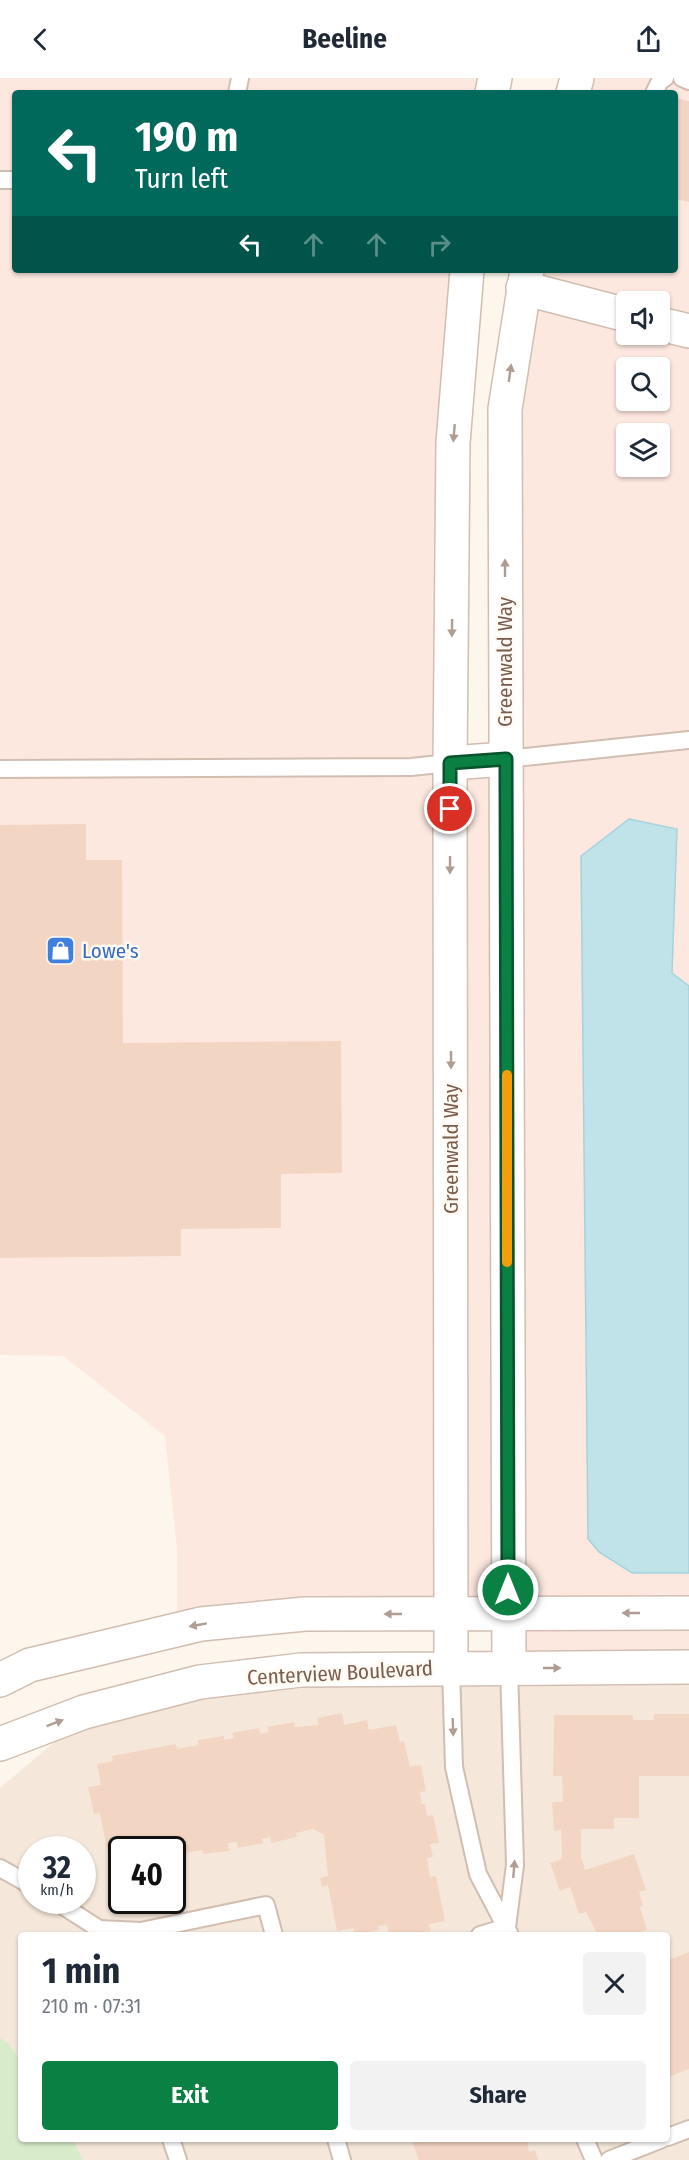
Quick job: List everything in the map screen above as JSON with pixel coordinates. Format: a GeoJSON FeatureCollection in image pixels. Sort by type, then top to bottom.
{"type":"FeatureCollection","features":[{"type":"Feature","properties":{"kind":"street","name":"Greenwald Way"},"geometry":{"type":"LineString","coordinates":[[451,1668],[450,763],[453,443],[467,273]]}},
{"type":"Feature","properties":{"kind":"street","name":"Greenwald Way"},"geometry":{"type":"LineString","coordinates":[[509,1668],[505,409],[520,276]]}},
{"type":"Feature","properties":{"kind":"street"},"geometry":{"type":"LineString","coordinates":[[520,276],[616,311]]}},
{"type":"Feature","properties":{"kind":"street"},"geometry":{"type":"LineString","coordinates":[[670,326],[689,331]]}},
{"type":"Feature","properties":{"kind":"street"},"geometry":{"type":"LineString","coordinates":[[450,763],[506,759]]}},
{"type":"Feature","properties":{"kind":"street"},"geometry":{"type":"LineString","coordinates":[[0,1680],[30,1665],[201,1624],[305,1614],[689,1613]]}},
{"type":"Feature","properties":{"kind":"street","name":"Centerview Boulevard"},"geometry":{"type":"LineString","coordinates":[[0,1744],[84,1712],[200,1682],[301,1670],[689,1667]]}},
{"type":"Feature","properties":{"kind":"lane"},"geometry":{"type":"LineString","coordinates":[[656,90],[660,81],[665,78]]}},
{"type":"Feature","properties":{"kind":"lane"},"geometry":{"type":"LineString","coordinates":[[681,78],[689,81]]}},
{"type":"Feature","properties":{"kind":"lane"},"geometry":{"type":"LineString","coordinates":[[506,759],[689,740]]}},
{"type":"Feature","properties":{"kind":"lane"},"geometry":{"type":"LineString","coordinates":[[0,770],[411,767],[450,763]]}},
{"type":"Feature","properties":{"kind":"lane"},"geometry":{"type":"LineString","coordinates":[[451,1668],[454,1767],[478,1874],[508,1931]]}},
{"type":"Feature","properties":{"kind":"lane"},"geometry":{"type":"LineString","coordinates":[[508,1931],[515,1865],[509,1668]]}},
{"type":"Feature","properties":{"kind":"lane"},"geometry":{"type":"LineString","coordinates":[[0,1868],[18,1878]]}},
{"type":"Feature","properties":{"kind":"lane"},"geometry":{"type":"LineString","coordinates":[[74,1914],[100,1932],[141,1931],[266,1905],[273,1932]]}},
{"type":"Feature","properties":{"kind":"lane"},"geometry":{"type":"LineString","coordinates":[[670,2136],[689,2129]]}},
{"type":"Feature","properties":{"kind":"lane"},"geometry":{"type":"LineString","coordinates":[[172,2142],[178,2160]]}},
{"type":"Feature","properties":{"kind":"lane"},"geometry":{"type":"LineString","coordinates":[[337,2142],[342,2160]]}},
{"type":"Feature","properties":{"kind":"lane"},"geometry":{"type":"LineString","coordinates":[[586,2142],[594,2160]]}},
{"type":"Feature","properties":{"kind":"lane"},"geometry":{"type":"LineString","coordinates":[[609,2160],[654,2142]]}},
{"type":"Feature","properties":{"kind":"shaded area"},"geometry":{"type":"Polygon","coordinates":[[[0,78],[479,78],[477,90],[12,90],[12,273],[452,273],[436,1597],[304,1597],[199,1606],[177,1612],[177,1548],[165,1436],[63,1356],[0,1355],[0,78]]]}},
{"type":"Feature","properties":{"kind":"shaded area"},"geometry":{"type":"Polygon","coordinates":[[[593,78],[689,78],[689,313],[670,308],[670,291],[616,291],[616,294],[542,275],[542,273],[678,273],[678,90],[590,90],[593,78]]]}},
{"type":"Feature","properties":{"kind":"shaded area"},"geometry":{"type":"Polygon","coordinates":[[[535,309],[616,330],[616,345],[670,344],[689,349],[689,986],[672,974],[677,829],[632,1573],[689,1573],[689,1595],[523,1596],[520,410],[535,309]]]}},
{"type":"Feature","properties":{"kind":"shaded area"},"geometry":{"type":"Polygon","coordinates":[[[490,777],[493,1596],[467,1596],[466,779],[490,777]]]}},
{"type":"Feature","properties":{"kind":"shaded area"},"geometry":{"type":"Polygon","coordinates":[[[689,1630],[689,1650],[524,1651],[524,1631],[689,1630]]]}},
{"type":"Feature","properties":{"kind":"shaded area"},"geometry":{"type":"Polygon","coordinates":[[[689,1685],[689,2160],[83,2160],[74,2142],[670,2142],[670,1932],[18,1932],[18,2056],[8,2043],[0,2038],[0,1788],[57,1740],[88,1728],[203,1699],[302,1688],[689,1685]]]}},
{"type":"Feature","properties":{"kind":"green space"},"geometry":{"type":"Polygon","coordinates":[[[0,2038],[8,2043],[18,2056],[18,2142],[74,2142],[83,2160],[0,2160],[0,2038]]]}},
{"type":"Feature","properties":{"kind":"water"},"geometry":{"type":"Polygon","coordinates":[[[629,819],[677,829],[672,973],[689,986],[689,1573],[632,1573],[599,1552],[588,1539],[581,856],[629,819]]]}},
{"type":"Feature","properties":{"kind":"building"},"geometry":{"type":"Polygon","coordinates":[[[678,99],[689,101],[689,202],[678,200],[678,99]]]}},
{"type":"Feature","properties":{"kind":"building","name":"Lowe's"},"geometry":{"type":"Polygon","coordinates":[[[86,824],[86,860],[122,860],[123,1043],[341,1041],[342,1173],[281,1174],[281,1228],[181,1229],[181,1256],[0,1258],[0,825],[86,824]]]}},
{"type":"Feature","properties":{"kind":"building"},"geometry":{"type":"Polygon","coordinates":[[[342,1713],[344,1725],[367,1720],[369,1730],[396,1725],[400,1742],[404,1741],[410,1767],[421,1765],[426,1791],[420,1792],[422,1804],[425,1804],[427,1816],[433,1815],[439,1843],[430,1844],[433,1857],[427,1858],[430,1877],[436,1876],[445,1921],[429,1924],[431,1931],[388,1932],[387,1925],[378,1926],[379,1930],[370,1932],[355,1932],[353,1928],[337,1931],[328,1885],[322,1887],[320,1878],[328,1876],[324,1835],[313,1829],[296,1833],[297,1837],[271,1843],[270,1837],[262,1839],[263,1843],[238,1848],[237,1842],[228,1843],[229,1851],[203,1854],[202,1850],[186,1853],[186,1836],[108,1836],[107,1850],[100,1813],[94,1814],[88,1787],[101,1785],[97,1764],[113,1761],[112,1756],[176,1744],[177,1749],[198,1745],[198,1740],[224,1736],[224,1740],[234,1738],[232,1733],[259,1728],[260,1734],[269,1732],[267,1727],[294,1722],[295,1727],[319,1725],[317,1718],[342,1713]]]}},
{"type":"Feature","properties":{"kind":"building"},"geometry":{"type":"Polygon","coordinates":[[[654,1714],[689,1714],[689,1776],[639,1776],[639,1818],[614,1818],[614,1829],[581,1829],[581,1856],[585,1870],[634,1854],[646,1890],[639,1892],[643,1905],[640,1907],[647,1930],[596,1932],[586,1912],[579,1914],[570,1887],[560,1891],[550,1863],[562,1859],[561,1830],[554,1831],[552,1802],[563,1802],[562,1776],[553,1776],[554,1715],[633,1715],[633,1720],[654,1720],[654,1714]]]}},
{"type":"Feature","properties":{"kind":"building"},"geometry":{"type":"Polygon","coordinates":[[[689,1952],[689,2069],[670,2076],[670,1959],[689,1952]]]}},
{"type":"Feature","properties":{"kind":"building"},"geometry":{"type":"Polygon","coordinates":[[[412,2142],[527,2142],[529,2152],[535,2150],[538,2160],[419,2160],[412,2142]]]}},
{"type":"Feature","properties":{"kind":"slow traffic"},"geometry":{"type":"LineString","coordinates":[[507,1075],[507,1262]]}},
{"type":"Feature","properties":{"kind":"place","name":"Lowe's"},"geometry":{"type":"Point","coordinates":[61,951]}},
{"type":"Feature","properties":{"kind":"route"},"geometry":{"type":"LineString","coordinates":[[450,809],[450,763],[506,759],[508,1590]]}}]}
